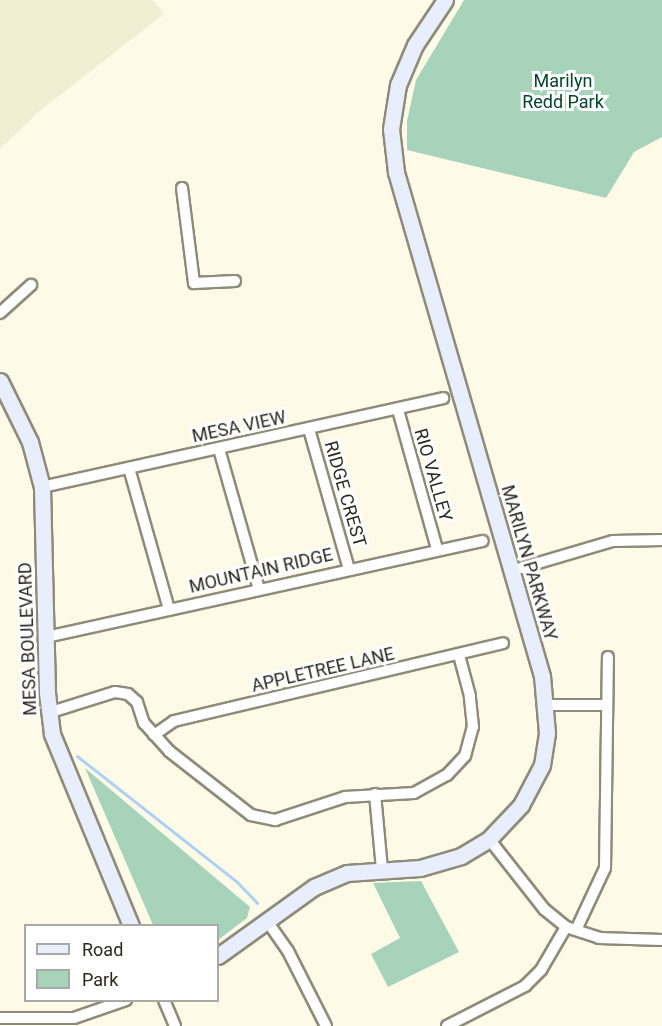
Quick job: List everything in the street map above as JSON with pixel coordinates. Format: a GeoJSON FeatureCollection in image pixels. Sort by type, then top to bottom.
{"type":"FeatureCollection","features":[{"type":"Feature","properties":{"kind":"street","name":"MARILYN PARKWAY"},"geometry":{"type":"LineString","coordinates":[[219,955],[314,887],[347,873],[382,868],[420,868],[461,856],[489,839],[521,805],[542,765],[547,705],[511,571],[396,172],[391,129],[398,85],[415,45],[445,0]]}},
{"type":"Feature","properties":{"kind":"street"},"geometry":{"type":"LineString","coordinates":[[182,188],[194,283],[235,281]]}},
{"type":"Feature","properties":{"kind":"street"},"geometry":{"type":"LineString","coordinates":[[0,313],[31,285]]}},
{"type":"Feature","properties":{"kind":"street","name":"MESA BOULEVARD"},"geometry":{"type":"LineString","coordinates":[[0,381],[30,442],[42,486],[48,712],[59,757],[130,924]]}},
{"type":"Feature","properties":{"kind":"street","name":"MESA VIEW"},"geometry":{"type":"LineString","coordinates":[[42,486],[398,410],[442,398]]}},
{"type":"Feature","properties":{"kind":"street","name":"RIO VALLEY"},"geometry":{"type":"LineString","coordinates":[[398,410],[437,549]]}},
{"type":"Feature","properties":{"kind":"street","name":"RIDGE CREST"},"geometry":{"type":"LineString","coordinates":[[309,429],[349,569]]}},
{"type":"Feature","properties":{"kind":"street"},"geometry":{"type":"LineString","coordinates":[[219,449],[259,589]]}},
{"type":"Feature","properties":{"kind":"street"},"geometry":{"type":"LineString","coordinates":[[129,468],[169,609]]}},
{"type":"Feature","properties":{"kind":"street"},"geometry":{"type":"LineString","coordinates":[[511,571],[613,541],[662,540]]}},
{"type":"Feature","properties":{"kind":"street","name":"MOUNTAIN RIDGE"},"geometry":{"type":"LineString","coordinates":[[46,637],[437,549],[483,541]]}},
{"type":"Feature","properties":{"kind":"street","name":"APPLETREE LANE"},"geometry":{"type":"LineString","coordinates":[[154,735],[174,721],[502,643]]}},
{"type":"Feature","properties":{"kind":"street"},"geometry":{"type":"LineString","coordinates":[[48,712],[116,692],[128,694],[154,735],[169,751],[262,820],[289,817],[345,797],[414,793],[432,787],[465,756],[472,727],[470,696],[459,655]]}},
{"type":"Feature","properties":{"kind":"street"},"geometry":{"type":"LineString","coordinates":[[447,1026],[525,986],[541,970],[571,928],[605,868],[608,657]]}},
{"type":"Feature","properties":{"kind":"street"},"geometry":{"type":"LineString","coordinates":[[547,705],[608,705]]}},
{"type":"Feature","properties":{"kind":"street"},"geometry":{"type":"LineString","coordinates":[[375,794],[382,868]]}},
{"type":"Feature","properties":{"kind":"street"},"geometry":{"type":"LineString","coordinates":[[489,839],[544,909],[571,928],[599,938],[662,940]]}},
{"type":"Feature","properties":{"kind":"street"},"geometry":{"type":"LineString","coordinates":[[267,921],[326,1026]]}},
{"type":"Feature","properties":{"kind":"street"},"geometry":{"type":"LineString","coordinates":[[0,1018],[74,1018],[120,1002]]}},
{"type":"Feature","properties":{"kind":"street"},"geometry":{"type":"LineString","coordinates":[[165,1002],[175,1026]]}},
{"type":"Feature","properties":{"kind":"shaded area"},"geometry":{"type":"Polygon","coordinates":[[[0,0],[153,0],[164,14],[37,113],[0,149],[0,0]]]}},
{"type":"Feature","properties":{"kind":"green space","name":"Marilyn Redd Park"},"geometry":{"type":"Polygon","coordinates":[[[464,0],[662,0],[662,137],[634,152],[606,198],[407,150],[407,121],[416,80],[464,0]]]}},
{"type":"Feature","properties":{"kind":"green space"},"geometry":{"type":"Polygon","coordinates":[[[85,768],[250,907],[247,918],[219,939],[219,924],[153,924],[85,768]]]}},
{"type":"Feature","properties":{"kind":"green space"},"geometry":{"type":"Polygon","coordinates":[[[421,881],[459,952],[388,987],[371,954],[400,938],[373,883],[421,881]]]}},
{"type":"Feature","properties":{"kind":"waterway"},"geometry":{"type":"LineString","coordinates":[[77,756],[237,882],[257,903]]}}]}
